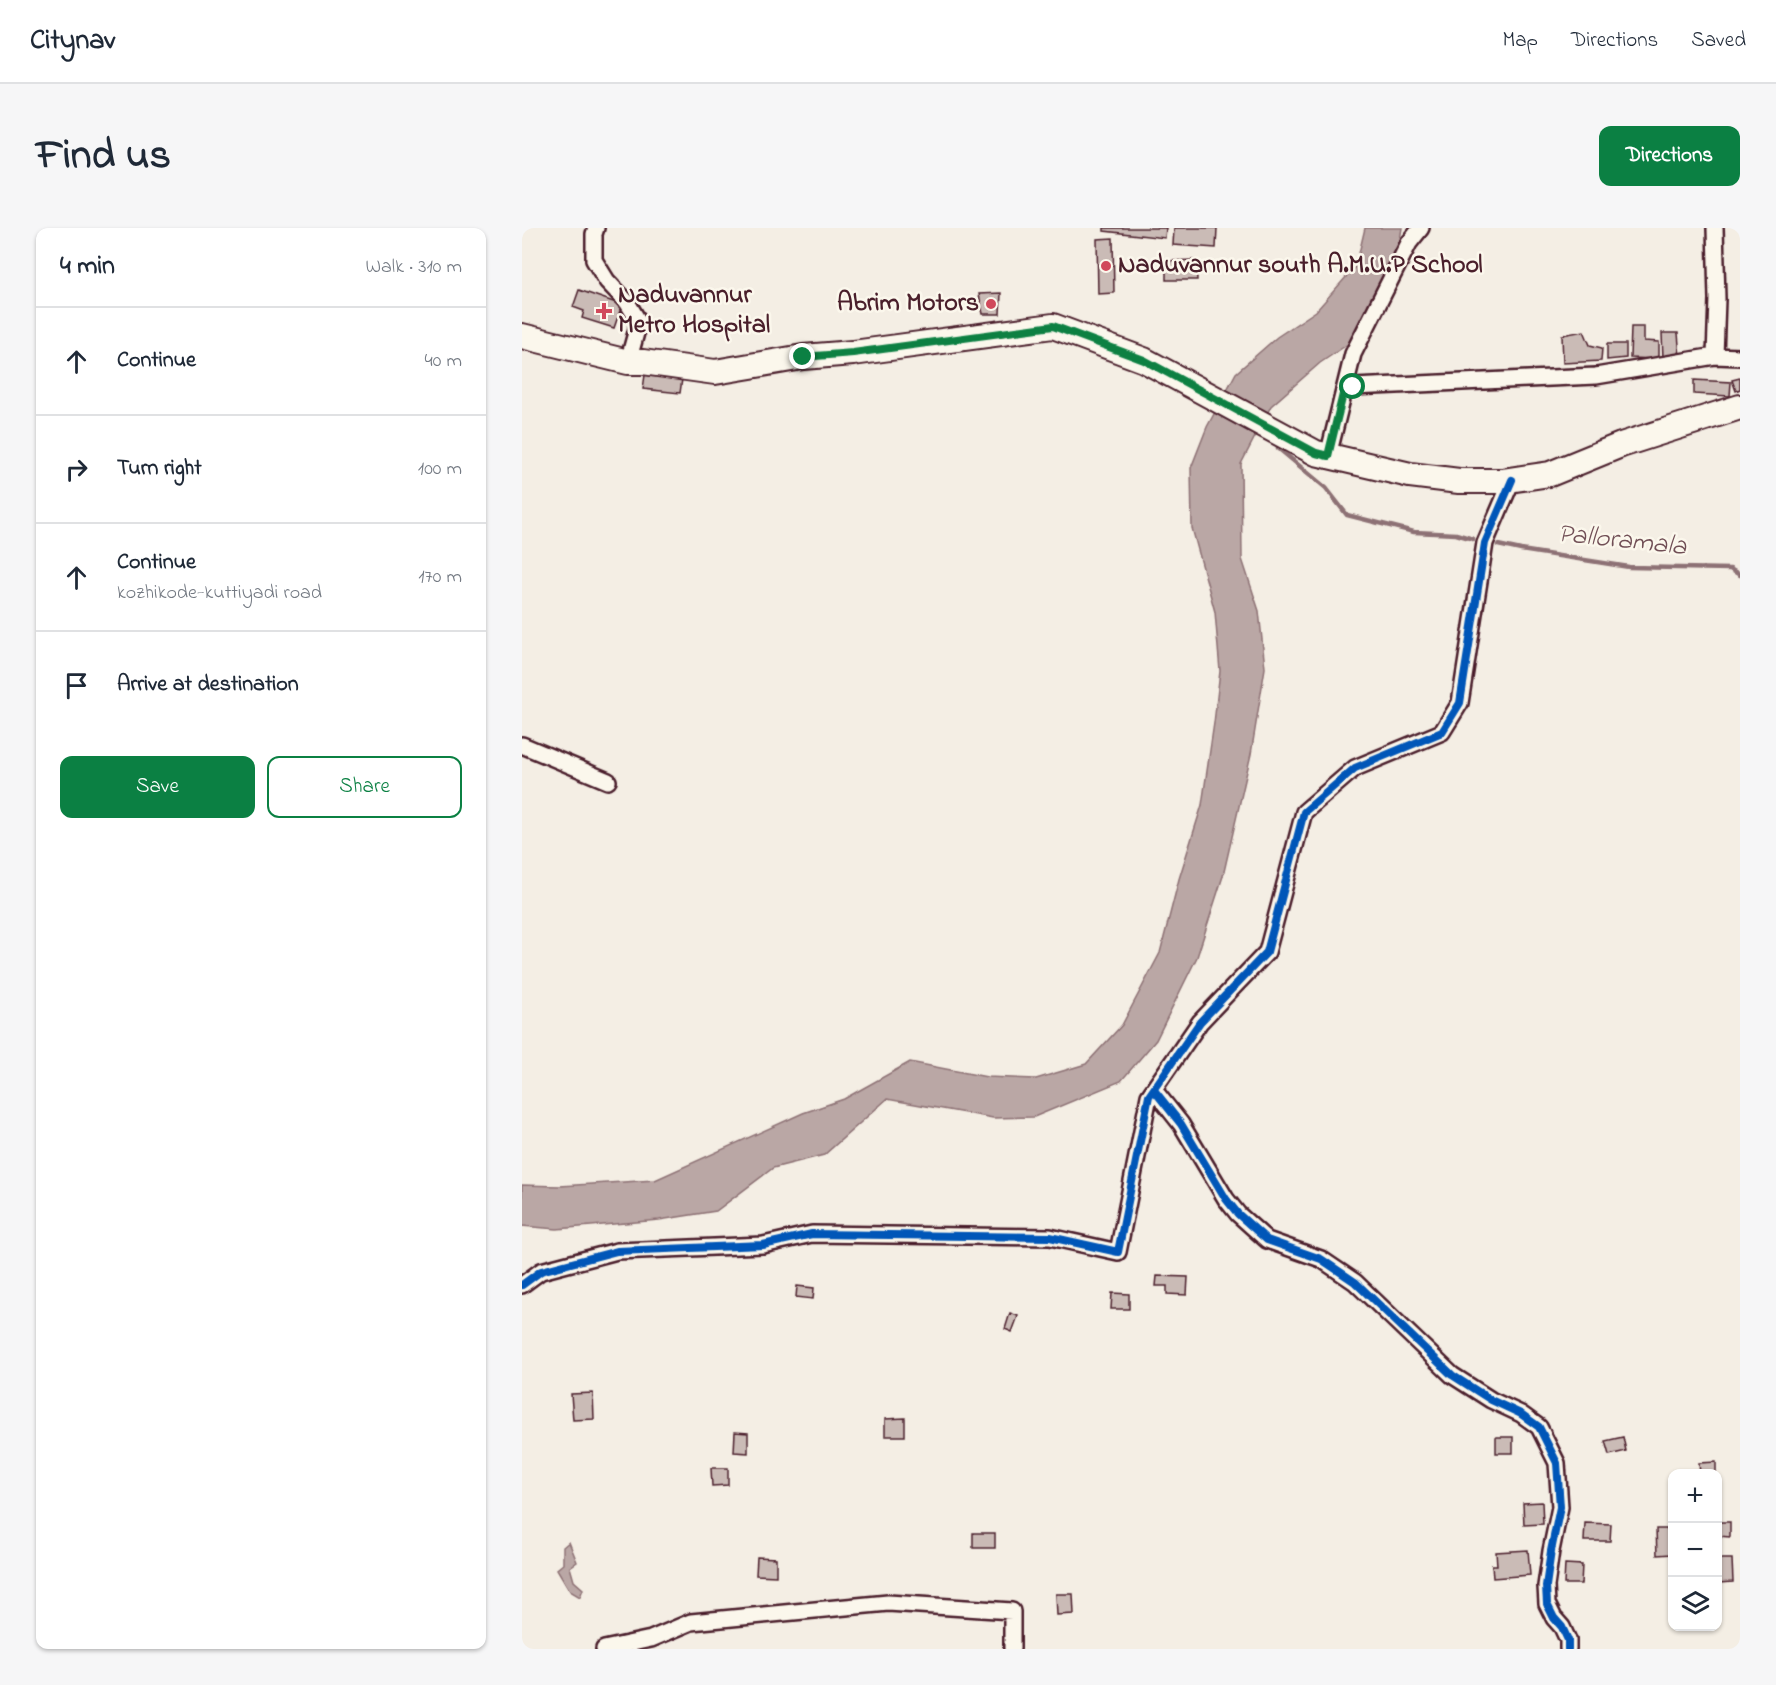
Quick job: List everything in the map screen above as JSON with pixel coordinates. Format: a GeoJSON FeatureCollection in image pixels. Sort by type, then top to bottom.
{"type":"FeatureCollection","features":[{"type":"Feature","properties":{"kind":"main road"},"geometry":{"type":"LineString","coordinates":[[522,336],[628,362],[715,372],[803,357],[853,353],[1053,326],[1144,360],[1322,454],[1410,475],[1459,481],[1512,480],[1550,474],[1621,446],[1740,407]]}},
{"type":"Feature","properties":{"kind":"street"},"geometry":{"type":"LineString","coordinates":[[596,228],[594,261],[607,281],[627,302],[639,322],[628,362]]}},
{"type":"Feature","properties":{"kind":"street"},"geometry":{"type":"LineString","coordinates":[[1322,454],[1344,390],[1353,354],[1408,243],[1421,228]]}},
{"type":"Feature","properties":{"kind":"street"},"geometry":{"type":"LineString","coordinates":[[1715,228],[1717,299],[1715,356]]}},
{"type":"Feature","properties":{"kind":"street"},"geometry":{"type":"LineString","coordinates":[[1344,390],[1353,387],[1596,376],[1715,356],[1740,357]]}},
{"type":"Feature","properties":{"kind":"street"},"geometry":{"type":"LineString","coordinates":[[522,1285],[541,1272],[617,1251],[763,1245],[812,1234],[1050,1237],[1118,1252],[1149,1096],[1200,1022],[1267,952],[1304,812],[1355,768],[1442,732],[1460,703],[1485,543],[1512,480]]}},
{"type":"Feature","properties":{"kind":"street"},"geometry":{"type":"LineString","coordinates":[[522,745],[608,781]]}},
{"type":"Feature","properties":{"kind":"street"},"geometry":{"type":"LineString","coordinates":[[1154,1090],[1191,1140],[1226,1199],[1238,1214],[1260,1234],[1267,1240],[1321,1259],[1347,1276],[1452,1375],[1491,1400],[1521,1414],[1539,1427],[1557,1463],[1560,1507],[1546,1586],[1547,1604],[1568,1640],[1568,1649]]}},
{"type":"Feature","properties":{"kind":"street"},"geometry":{"type":"LineString","coordinates":[[604,1649],[651,1639],[692,1622],[888,1602],[1012,1611],[1012,1649]]}},
{"type":"Feature","properties":{"kind":"shaded area"},"geometry":{"type":"Polygon","coordinates":[[[1365,228],[1402,228],[1394,275],[1360,336],[1320,363],[1271,406],[1241,464],[1242,559],[1259,611],[1265,668],[1251,754],[1223,876],[1197,957],[1156,1040],[1121,1081],[1034,1117],[993,1118],[887,1099],[824,1155],[773,1168],[716,1211],[659,1220],[557,1229],[522,1226],[522,1185],[560,1186],[655,1180],[803,1113],[844,1099],[910,1062],[987,1077],[1036,1079],[1086,1064],[1122,1025],[1160,953],[1179,879],[1202,805],[1214,723],[1220,671],[1215,612],[1192,528],[1191,468],[1207,427],[1236,373],[1277,337],[1316,311],[1356,266],[1365,228]]]}},
{"type":"Feature","properties":{"kind":"shaded area"},"geometry":{"type":"Polygon","coordinates":[[[569,1542],[577,1562],[570,1567],[574,1581],[583,1589],[580,1597],[570,1591],[557,1569],[563,1564],[563,1547],[569,1542]]]}},
{"type":"Feature","properties":{"kind":"building"},"geometry":{"type":"Polygon","coordinates":[[[1104,228],[1166,228],[1165,238],[1104,231],[1104,228]]]}},
{"type":"Feature","properties":{"kind":"building"},"geometry":{"type":"Polygon","coordinates":[[[1174,228],[1217,228],[1216,248],[1173,245],[1174,228]]]}},
{"type":"Feature","properties":{"kind":"building","name":"Naduvannur south A.M.U.P School"},"geometry":{"type":"Polygon","coordinates":[[[1113,238],[1114,293],[1098,294],[1097,239],[1113,238]]]}},
{"type":"Feature","properties":{"kind":"building"},"geometry":{"type":"Polygon","coordinates":[[[1196,260],[1197,280],[1166,280],[1166,261],[1196,260]]]}},
{"type":"Feature","properties":{"kind":"building"},"geometry":{"type":"Polygon","coordinates":[[[579,290],[622,305],[614,328],[582,318],[584,311],[573,307],[579,290]]]}},
{"type":"Feature","properties":{"kind":"building","name":"Abrim Motors"},"geometry":{"type":"Polygon","coordinates":[[[1001,293],[1000,314],[983,314],[979,294],[1001,293]]]}},
{"type":"Feature","properties":{"kind":"building"},"geometry":{"type":"Polygon","coordinates":[[[1631,327],[1644,327],[1644,341],[1659,342],[1659,359],[1630,358],[1631,327]]]}},
{"type":"Feature","properties":{"kind":"building"},"geometry":{"type":"Polygon","coordinates":[[[1584,331],[1590,345],[1602,348],[1601,361],[1563,363],[1562,335],[1584,331]]]}},
{"type":"Feature","properties":{"kind":"building"},"geometry":{"type":"Polygon","coordinates":[[[1662,333],[1678,333],[1680,358],[1663,358],[1662,333]]]}},
{"type":"Feature","properties":{"kind":"building"},"geometry":{"type":"Polygon","coordinates":[[[1607,344],[1626,344],[1626,358],[1607,360],[1607,344]]]}},
{"type":"Feature","properties":{"kind":"building"},"geometry":{"type":"Polygon","coordinates":[[[645,375],[682,379],[680,393],[643,389],[645,375]]]}},
{"type":"Feature","properties":{"kind":"building"},"geometry":{"type":"Polygon","coordinates":[[[1740,378],[1740,389],[1736,391],[1732,380],[1740,378]]]}},
{"type":"Feature","properties":{"kind":"building"},"geometry":{"type":"Polygon","coordinates":[[[1694,380],[1731,382],[1730,396],[1694,394],[1694,380]]]}},
{"type":"Feature","properties":{"kind":"building"},"geometry":{"type":"Polygon","coordinates":[[[1157,1276],[1188,1277],[1187,1295],[1167,1294],[1167,1286],[1156,1286],[1157,1276]]]}},
{"type":"Feature","properties":{"kind":"building"},"geometry":{"type":"Polygon","coordinates":[[[797,1286],[814,1288],[813,1299],[796,1297],[797,1286]]]}},
{"type":"Feature","properties":{"kind":"building"},"geometry":{"type":"Polygon","coordinates":[[[1112,1293],[1129,1294],[1129,1309],[1111,1309],[1112,1293]]]}},
{"type":"Feature","properties":{"kind":"building"},"geometry":{"type":"Polygon","coordinates":[[[1010,1313],[1018,1316],[1012,1332],[1005,1329],[1010,1313]]]}},
{"type":"Feature","properties":{"kind":"building"},"geometry":{"type":"Polygon","coordinates":[[[593,1393],[594,1419],[573,1420],[571,1394],[593,1393]]]}},
{"type":"Feature","properties":{"kind":"building"},"geometry":{"type":"Polygon","coordinates":[[[905,1418],[905,1436],[885,1436],[885,1419],[905,1418]]]}},
{"type":"Feature","properties":{"kind":"building"},"geometry":{"type":"Polygon","coordinates":[[[735,1432],[748,1433],[748,1453],[734,1452],[735,1432]]]}},
{"type":"Feature","properties":{"kind":"building"},"geometry":{"type":"Polygon","coordinates":[[[1496,1437],[1513,1437],[1513,1453],[1496,1453],[1496,1437]]]}},
{"type":"Feature","properties":{"kind":"building"},"geometry":{"type":"Polygon","coordinates":[[[1623,1437],[1626,1451],[1609,1455],[1605,1441],[1623,1437]]]}},
{"type":"Feature","properties":{"kind":"building"},"geometry":{"type":"Polygon","coordinates":[[[1716,1462],[1716,1469],[1700,1469],[1699,1463],[1716,1462]]]}},
{"type":"Feature","properties":{"kind":"building"},"geometry":{"type":"Polygon","coordinates":[[[711,1468],[728,1468],[728,1485],[712,1486],[711,1468]]]}},
{"type":"Feature","properties":{"kind":"building"},"geometry":{"type":"Polygon","coordinates":[[[1542,1502],[1543,1524],[1524,1525],[1523,1503],[1542,1502]]]}},
{"type":"Feature","properties":{"kind":"building"},"geometry":{"type":"Polygon","coordinates":[[[1722,1522],[1730,1522],[1730,1537],[1722,1536],[1722,1522]]]}},
{"type":"Feature","properties":{"kind":"building"},"geometry":{"type":"Polygon","coordinates":[[[1585,1523],[1611,1524],[1610,1541],[1584,1541],[1585,1523]]]}},
{"type":"Feature","properties":{"kind":"building"},"geometry":{"type":"Polygon","coordinates":[[[1656,1529],[1668,1529],[1668,1554],[1657,1555],[1656,1529]]]}},
{"type":"Feature","properties":{"kind":"building"},"geometry":{"type":"Polygon","coordinates":[[[973,1533],[995,1533],[995,1548],[973,1548],[973,1533]]]}},
{"type":"Feature","properties":{"kind":"building"},"geometry":{"type":"Polygon","coordinates":[[[1528,1550],[1530,1575],[1493,1578],[1492,1565],[1497,1565],[1496,1552],[1528,1550]]]}},
{"type":"Feature","properties":{"kind":"building"},"geometry":{"type":"Polygon","coordinates":[[[757,1557],[776,1558],[776,1576],[756,1575],[757,1557]]]}},
{"type":"Feature","properties":{"kind":"building"},"geometry":{"type":"Polygon","coordinates":[[[1722,1559],[1732,1559],[1733,1582],[1722,1583],[1722,1559]]]}},
{"type":"Feature","properties":{"kind":"building"},"geometry":{"type":"Polygon","coordinates":[[[1565,1564],[1582,1565],[1581,1584],[1564,1584],[1565,1564]]]}},
{"type":"Feature","properties":{"kind":"building"},"geometry":{"type":"Polygon","coordinates":[[[1056,1594],[1073,1594],[1074,1614],[1057,1615],[1056,1594]]]}},
{"type":"Feature","properties":{"kind":"waterway"},"geometry":{"type":"LineString","coordinates":[[1278,448],[1326,488],[1347,515],[1414,532],[1456,534],[1473,539]]}},
{"type":"Feature","properties":{"kind":"waterway","name":"Palloramala"},"geometry":{"type":"LineString","coordinates":[[1498,545],[1629,567],[1730,569],[1740,575]]}},
{"type":"Feature","properties":{"kind":"cycle path"},"geometry":{"type":"LineString","coordinates":[[522,1285],[541,1271],[617,1251],[763,1245],[812,1234],[1050,1237],[1118,1252],[1149,1096],[1200,1022],[1267,952],[1304,812],[1355,768],[1442,732],[1460,703],[1485,543],[1512,480]]}},
{"type":"Feature","properties":{"kind":"cycle path"},"geometry":{"type":"LineString","coordinates":[[1154,1090],[1181,1124],[1226,1199],[1238,1214],[1267,1240],[1321,1259],[1355,1282],[1452,1375],[1491,1400],[1521,1414],[1539,1427],[1557,1463],[1560,1507],[1546,1586],[1547,1604],[1562,1627],[1568,1640],[1568,1649]]}},
{"type":"Feature","properties":{"kind":"place","name":"Naduvannur south A.M.U.P School"},"geometry":{"type":"Point","coordinates":[1106,266]}},
{"type":"Feature","properties":{"kind":"place","name":"Abrim Motors"},"geometry":{"type":"Point","coordinates":[991,304]}},
{"type":"Feature","properties":{"kind":"place","name":"Naduvannur Metro Hospital"},"geometry":{"type":"Point","coordinates":[604,311]}},
{"type":"Feature","properties":{"kind":"route"},"geometry":{"type":"LineString","coordinates":[[803,357],[853,353],[1053,326],[1144,360],[1316,453],[1328,456],[1344,390],[1353,387]]}}]}
